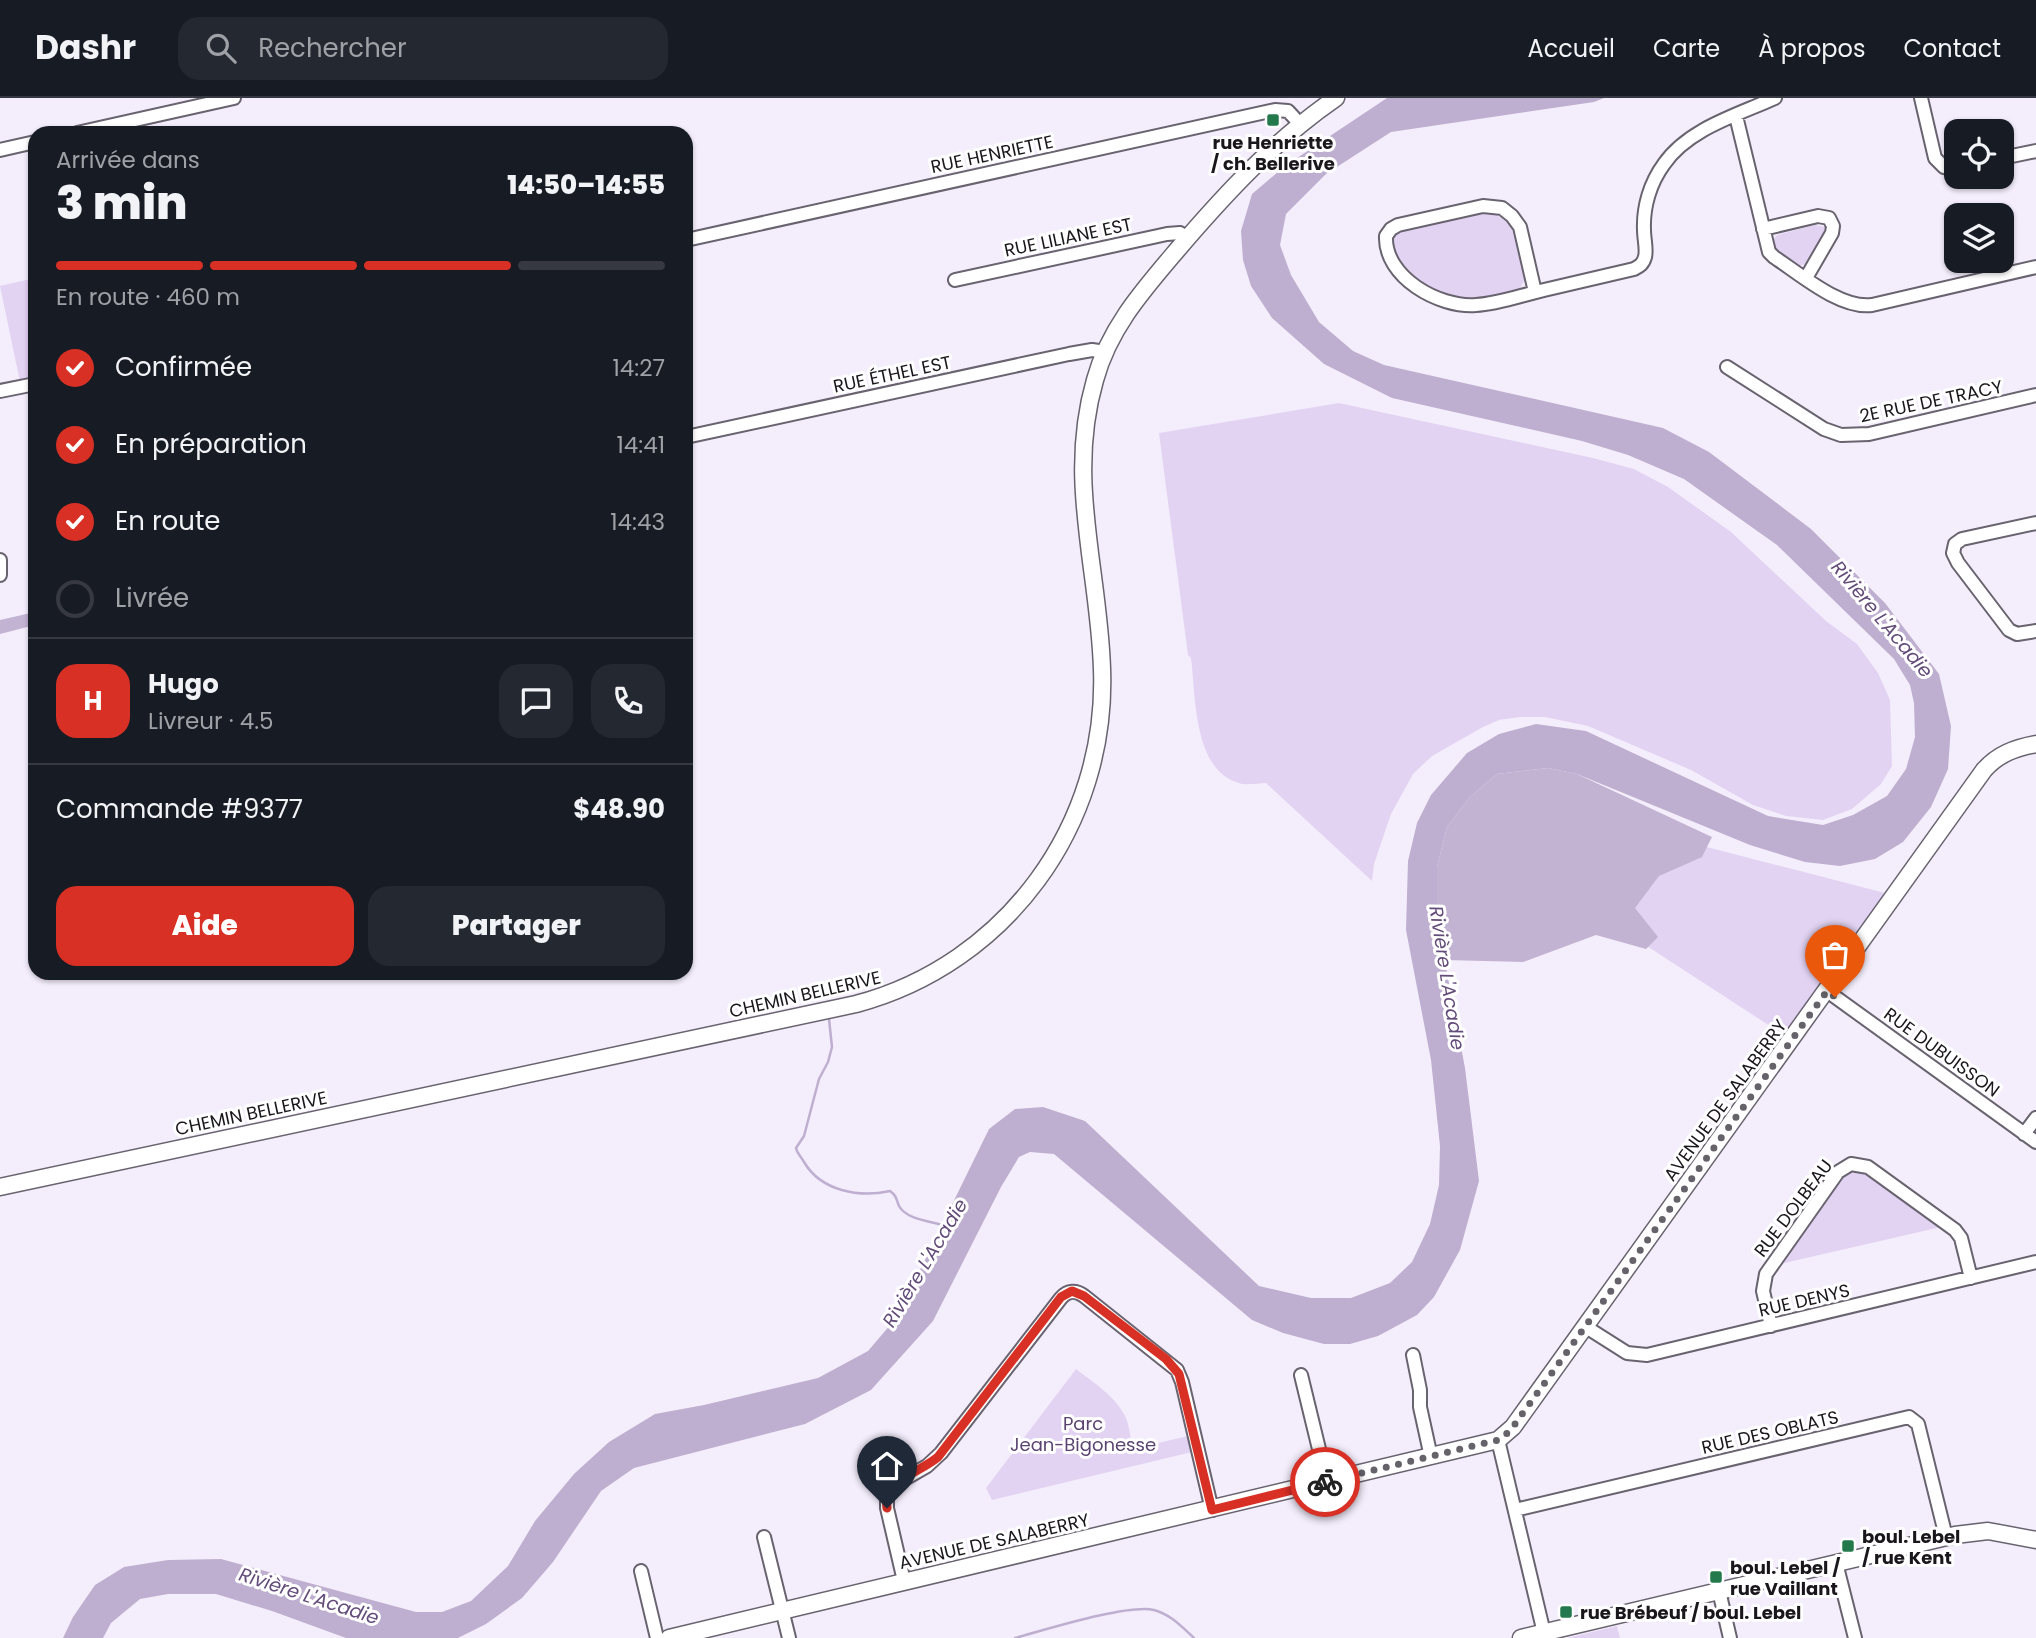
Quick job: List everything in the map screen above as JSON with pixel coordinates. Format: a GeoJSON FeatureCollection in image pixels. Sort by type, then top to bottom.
{"type":"FeatureCollection","features":[{"type":"Feature","properties":{"kind":"street"},"geometry":{"type":"LineString","coordinates":[[108,126],[234,98]]}},
{"type":"Feature","properties":{"kind":"street","name":"CHEMIN BELLERIVE"},"geometry":{"type":"LineString","coordinates":[[0,1187],[856,1004],[915,983],[963,954],[1013,909],[1050,863],[1078,809],[1096,753],[1101,718],[1100,626],[1083,495],[1082,458],[1089,402],[1105,352],[1135,301],[1246,174],[1300,124],[1336,98]]}},
{"type":"Feature","properties":{"kind":"street"},"geometry":{"type":"LineString","coordinates":[[1535,292],[1520,227],[1513,216],[1502,208],[1483,206],[1403,224],[1391,229],[1386,236],[1389,256],[1395,268],[1416,286],[1461,305],[1475,306],[1634,269],[1643,262],[1646,251],[1646,206],[1651,187],[1664,163],[1689,139],[1775,98]]}},
{"type":"Feature","properties":{"kind":"street"},"geometry":{"type":"LineString","coordinates":[[1921,98],[1937,162],[1944,167]]}},
{"type":"Feature","properties":{"kind":"street","name":"RUE HENRIETTE"},"geometry":{"type":"LineString","coordinates":[[693,238],[1275,110],[1288,111],[1300,124]]}},
{"type":"Feature","properties":{"kind":"street"},"geometry":{"type":"LineString","coordinates":[[1736,116],[1771,255],[1846,302],[1867,306],[2036,267]]}},
{"type":"Feature","properties":{"kind":"street"},"geometry":{"type":"LineString","coordinates":[[0,150],[28,144]]}},
{"type":"Feature","properties":{"kind":"street"},"geometry":{"type":"LineString","coordinates":[[2014,156],[2036,151]]}},
{"type":"Feature","properties":{"kind":"street"},"geometry":{"type":"LineString","coordinates":[[1763,229],[1818,216],[1829,218],[1833,226],[1832,233],[1805,278]]}},
{"type":"Feature","properties":{"kind":"street","name":"RUE LILIANE EST"},"geometry":{"type":"LineString","coordinates":[[954,280],[1167,234],[1180,233],[1188,238]]}},
{"type":"Feature","properties":{"kind":"street","name":"RUE ÉTHEL EST"},"geometry":{"type":"LineString","coordinates":[[693,435],[1069,354],[1092,350],[1105,352]]}},
{"type":"Feature","properties":{"kind":"street","name":"2E RUE DE TRACY"},"geometry":{"type":"LineString","coordinates":[[1727,367],[1824,429],[1841,435],[1869,434],[2036,396]]}},
{"type":"Feature","properties":{"kind":"street"},"geometry":{"type":"LineString","coordinates":[[0,391],[28,385]]}},
{"type":"Feature","properties":{"kind":"street"},"geometry":{"type":"LineString","coordinates":[[2036,523],[1962,539],[1955,544],[1953,551],[1958,563],[2009,630],[2017,634],[2036,632]]}},
{"type":"Feature","properties":{"kind":"street"},"geometry":{"type":"LineString","coordinates":[[0,560],[0,575]]}},
{"type":"Feature","properties":{"kind":"street","name":"AVENUE DE SALABERRY"},"geometry":{"type":"LineString","coordinates":[[669,1638],[1498,1440],[1513,1427],[1586,1327],[1984,770],[2005,753],[2036,744]]}},
{"type":"Feature","properties":{"kind":"street","name":"RUE DUBUISSON"},"geometry":{"type":"LineString","coordinates":[[1827,991],[2036,1142]]}},
{"type":"Feature","properties":{"kind":"street"},"geometry":{"type":"LineString","coordinates":[[2024,1134],[2036,1118]]}},
{"type":"Feature","properties":{"kind":"street","name":"RUE DOLBEAU"},"geometry":{"type":"LineString","coordinates":[[1770,1326],[1763,1292],[1766,1274],[1841,1169],[1851,1164],[1868,1167],[1955,1230],[1961,1238],[1971,1278]]}},
{"type":"Feature","properties":{"kind":"street","name":"RUE DENYS"},"geometry":{"type":"LineString","coordinates":[[1586,1327],[1622,1351],[1636,1355],[2036,1262]]}},
{"type":"Feature","properties":{"kind":"street"},"geometry":{"type":"LineString","coordinates":[[904,1581],[886,1504],[889,1490],[938,1457],[1061,1297],[1070,1292],[1082,1294],[1177,1370],[1212,1510]]}},
{"type":"Feature","properties":{"kind":"street"},"geometry":{"type":"LineString","coordinates":[[1413,1355],[1420,1390],[1420,1407],[1431,1457]]}},
{"type":"Feature","properties":{"kind":"street"},"geometry":{"type":"LineString","coordinates":[[1301,1375],[1327,1482]]}},
{"type":"Feature","properties":{"kind":"street","name":"RUE DES OBLATS"},"geometry":{"type":"LineString","coordinates":[[1515,1510],[1909,1418],[1915,1419],[1918,1424],[1946,1537]]}},
{"type":"Feature","properties":{"kind":"street"},"geometry":{"type":"LineString","coordinates":[[1498,1440],[1544,1633]]}},
{"type":"Feature","properties":{"kind":"street"},"geometry":{"type":"LineString","coordinates":[[1521,1638],[1946,1537],[1988,1531],[2036,1540]]}},
{"type":"Feature","properties":{"kind":"street"},"geometry":{"type":"LineString","coordinates":[[764,1536],[789,1638]]}},
{"type":"Feature","properties":{"kind":"street"},"geometry":{"type":"LineString","coordinates":[[1836,1563],[1854,1638]]}},
{"type":"Feature","properties":{"kind":"street"},"geometry":{"type":"LineString","coordinates":[[641,1571],[657,1638]]}},
{"type":"Feature","properties":{"kind":"street"},"geometry":{"type":"LineString","coordinates":[[1719,1591],[1730,1638]]}},
{"type":"Feature","properties":{"kind":"green space"},"geometry":{"type":"Polygon","coordinates":[[[1491,213],[1507,223],[1517,240],[1525,280],[1520,288],[1477,298],[1459,297],[1421,281],[1401,262],[1395,250],[1393,238],[1398,232],[1491,213]]]}},
{"type":"Feature","properties":{"kind":"green space"},"geometry":{"type":"Polygon","coordinates":[[[1815,225],[1825,227],[1826,233],[1805,264],[1799,266],[1776,249],[1773,240],[1777,235],[1815,225]]]}},
{"type":"Feature","properties":{"kind":"green space"},"geometry":{"type":"Polygon","coordinates":[[[28,280],[28,380],[20,382],[0,286],[28,280]]]}},
{"type":"Feature","properties":{"kind":"green space"},"geometry":{"type":"Polygon","coordinates":[[[1339,403],[1593,458],[1634,469],[1668,487],[1731,532],[1826,621],[1857,644],[1878,673],[1890,700],[1892,766],[1881,784],[1852,809],[1823,820],[1786,816],[1753,805],[1691,770],[1588,726],[1545,717],[1499,720],[1432,756],[1413,774],[1391,814],[1374,864],[1372,881],[1266,783],[1242,784],[1224,775],[1205,748],[1196,711],[1159,433],[1339,403]]]}},
{"type":"Feature","properties":{"kind":"green space"},"geometry":{"type":"Polygon","coordinates":[[[1672,838],[1885,893],[1787,1037],[1616,926],[1672,838]]]}},
{"type":"Feature","properties":{"kind":"green space"},"geometry":{"type":"Polygon","coordinates":[[[1852,1170],[1864,1172],[1941,1227],[1780,1264],[1843,1177],[1852,1170]]]}},
{"type":"Feature","properties":{"kind":"green space","name":"Parc Jean-Bigonesse"},"geometry":{"type":"Polygon","coordinates":[[[1076,1369],[1103,1390],[1121,1409],[1128,1424],[1133,1449],[1188,1436],[1192,1452],[992,1500],[986,1488],[1076,1369]]]}},
{"type":"Feature","properties":{"kind":"green space"},"geometry":{"type":"Polygon","coordinates":[[[1617,1626],[1620,1638],[1567,1638],[1617,1626]]]}},
{"type":"Feature","properties":{"kind":"shaded area"},"geometry":{"type":"Polygon","coordinates":[[[28,614],[28,627],[0,634],[0,620],[28,614]]]}},
{"type":"Feature","properties":{"kind":"shaded area"},"geometry":{"type":"Polygon","coordinates":[[[1548,768],[1577,774],[1712,837],[1702,857],[1659,876],[1635,908],[1658,937],[1646,949],[1596,935],[1523,962],[1445,960],[1436,915],[1437,867],[1447,827],[1470,797],[1497,774],[1548,768]]]}},
{"type":"Feature","properties":{"kind":"water","name":"Rivière L'Acadie"},"geometry":{"type":"Polygon","coordinates":[[[1387,98],[1604,98],[1594,102],[1391,132],[1326,174],[1286,214],[1280,245],[1291,275],[1319,322],[1353,351],[1384,365],[1663,428],[1709,452],[1811,529],[1885,603],[1939,674],[1951,726],[1948,769],[1931,807],[1903,842],[1875,859],[1840,866],[1805,862],[1750,845],[1577,774],[1548,768],[1497,774],[1470,797],[1447,827],[1437,867],[1437,920],[1465,1068],[1479,1181],[1460,1250],[1434,1297],[1417,1315],[1378,1336],[1350,1344],[1324,1344],[1283,1333],[1252,1320],[1054,1154],[1030,1152],[1019,1157],[1001,1187],[933,1321],[871,1390],[805,1424],[634,1468],[601,1491],[553,1562],[522,1598],[486,1624],[458,1638],[346,1638],[216,1594],[168,1594],[140,1599],[111,1623],[103,1638],[63,1638],[73,1617],[95,1585],[124,1567],[168,1560],[221,1559],[416,1612],[442,1612],[471,1601],[508,1566],[535,1521],[574,1474],[609,1442],[655,1414],[818,1378],[868,1351],[897,1317],[989,1129],[1015,1109],[1043,1107],[1085,1121],[1259,1286],[1311,1298],[1351,1298],[1390,1283],[1412,1262],[1430,1224],[1439,1185],[1440,1146],[1431,1060],[1406,930],[1408,861],[1417,823],[1431,795],[1467,753],[1499,734],[1536,724],[1586,731],[1768,816],[1823,825],[1853,815],[1887,796],[1906,769],[1915,737],[1914,703],[1910,685],[1894,659],[1777,545],[1684,479],[1628,455],[1582,441],[1392,398],[1324,364],[1272,318],[1251,286],[1243,260],[1241,231],[1252,194],[1285,166],[1387,98]]]}},
{"type":"Feature","properties":{"kind":"waterway","name":"Rivière L'Acadie"},"geometry":{"type":"LineString","coordinates":[[829,1019],[832,1047],[819,1079],[804,1136],[796,1148],[797,1152],[811,1172],[831,1186],[854,1193],[890,1191],[907,1214],[943,1225]]}},
{"type":"Feature","properties":{"kind":"waterway"},"geometry":{"type":"LineString","coordinates":[[1015,1638],[1086,1619],[1142,1609],[1154,1610],[1176,1621],[1194,1638]]}},
{"type":"Feature","properties":{"kind":"way so far"},"geometry":{"type":"LineString","coordinates":[[1325,1482],[1498,1440],[1510,1431],[1827,991],[1835,997]]}},
{"type":"Feature","properties":{"kind":"place","name":"rue Henriette / ch. Bellerive"},"geometry":{"type":"Point","coordinates":[1273,120]}},
{"type":"Feature","properties":{"kind":"place","name":"boul. Lebel / rue Kent"},"geometry":{"type":"Point","coordinates":[1848,1546]}},
{"type":"Feature","properties":{"kind":"place","name":"boul. Lebel / rue Vaillant"},"geometry":{"type":"Point","coordinates":[1716,1577]}},
{"type":"Feature","properties":{"kind":"place","name":"rue Brébeuf / boul. Lebel"},"geometry":{"type":"Point","coordinates":[1566,1612]}},
{"type":"Feature","properties":{"kind":"route"},"geometry":{"type":"LineString","coordinates":[[887,1508],[891,1487],[938,1457],[1061,1297],[1072,1291],[1084,1296],[1166,1359],[1179,1374],[1212,1510],[1325,1482]]}}]}
